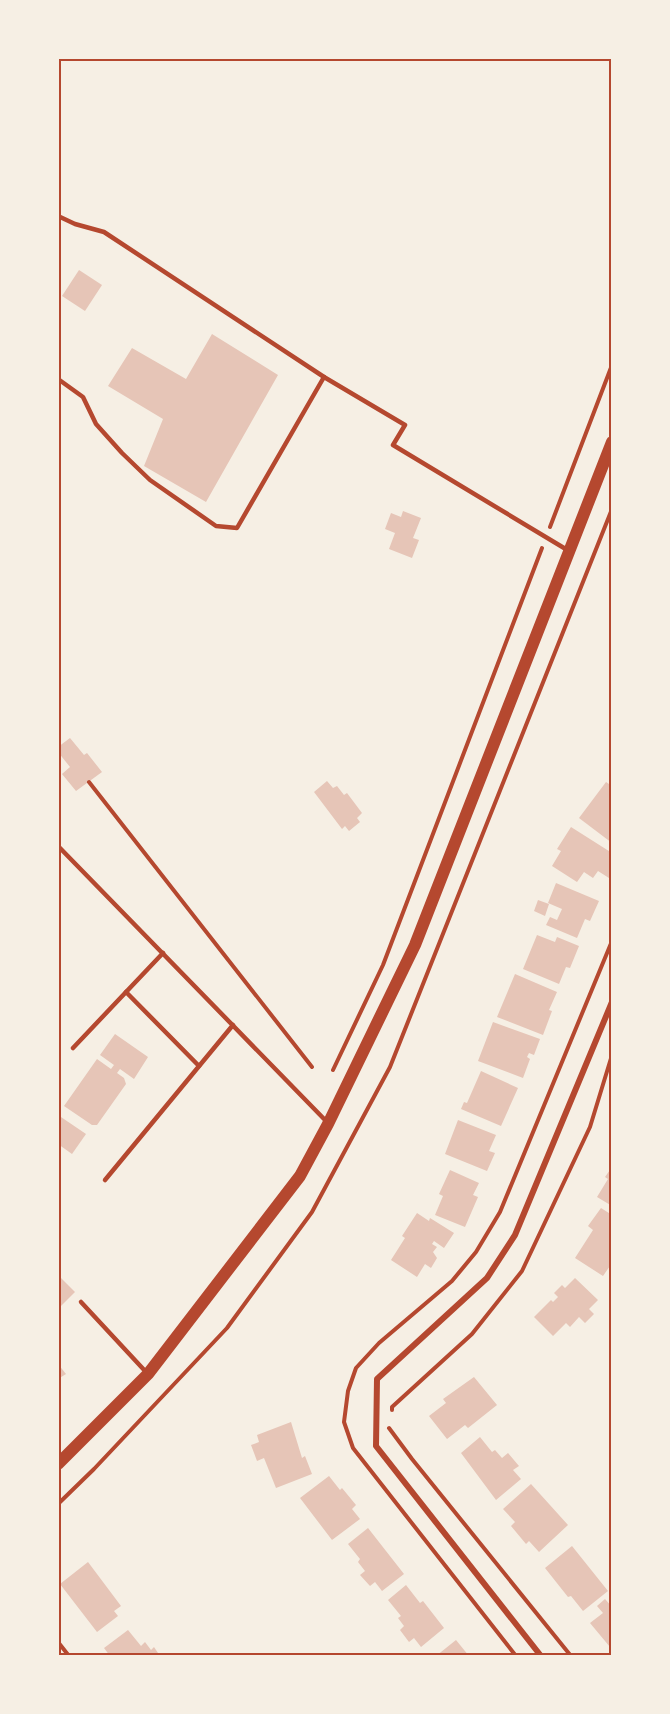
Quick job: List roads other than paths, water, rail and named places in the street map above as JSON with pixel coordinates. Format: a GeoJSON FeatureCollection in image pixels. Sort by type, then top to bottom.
{"type":"FeatureCollection","features":[{"type":"Feature","properties":{"kind":"main road"},"geometry":{"type":"LineString","coordinates":[[58,1464],[148,1374],[300,1176],[328,1124],[415,945],[612,442]]}},
{"type":"Feature","properties":{"kind":"street"},"geometry":{"type":"LineString","coordinates":[[542,1656],[376,1446],[377,1379],[487,1278],[515,1235],[612,1002]]}},
{"type":"Feature","properties":{"kind":"lane"},"geometry":{"type":"LineString","coordinates":[[58,216],[75,224],[104,232],[324,377],[405,425],[393,445],[569,551]]}},
{"type":"Feature","properties":{"kind":"lane"},"geometry":{"type":"LineString","coordinates":[[58,379],[83,397],[96,424],[150,480],[216,526],[237,528],[324,377]]}},
{"type":"Feature","properties":{"kind":"lane"},"geometry":{"type":"LineString","coordinates":[[58,846],[328,1124]]}},
{"type":"Feature","properties":{"kind":"lane"},"geometry":{"type":"LineString","coordinates":[[73,1048],[163,953]]}},
{"type":"Feature","properties":{"kind":"lane"},"geometry":{"type":"LineString","coordinates":[[126,992],[199,1066]]}},
{"type":"Feature","properties":{"kind":"lane"},"geometry":{"type":"LineString","coordinates":[[105,1180],[233,1025]]}},
{"type":"Feature","properties":{"kind":"lane"},"geometry":{"type":"LineString","coordinates":[[81,1302],[148,1374]]}}]}
